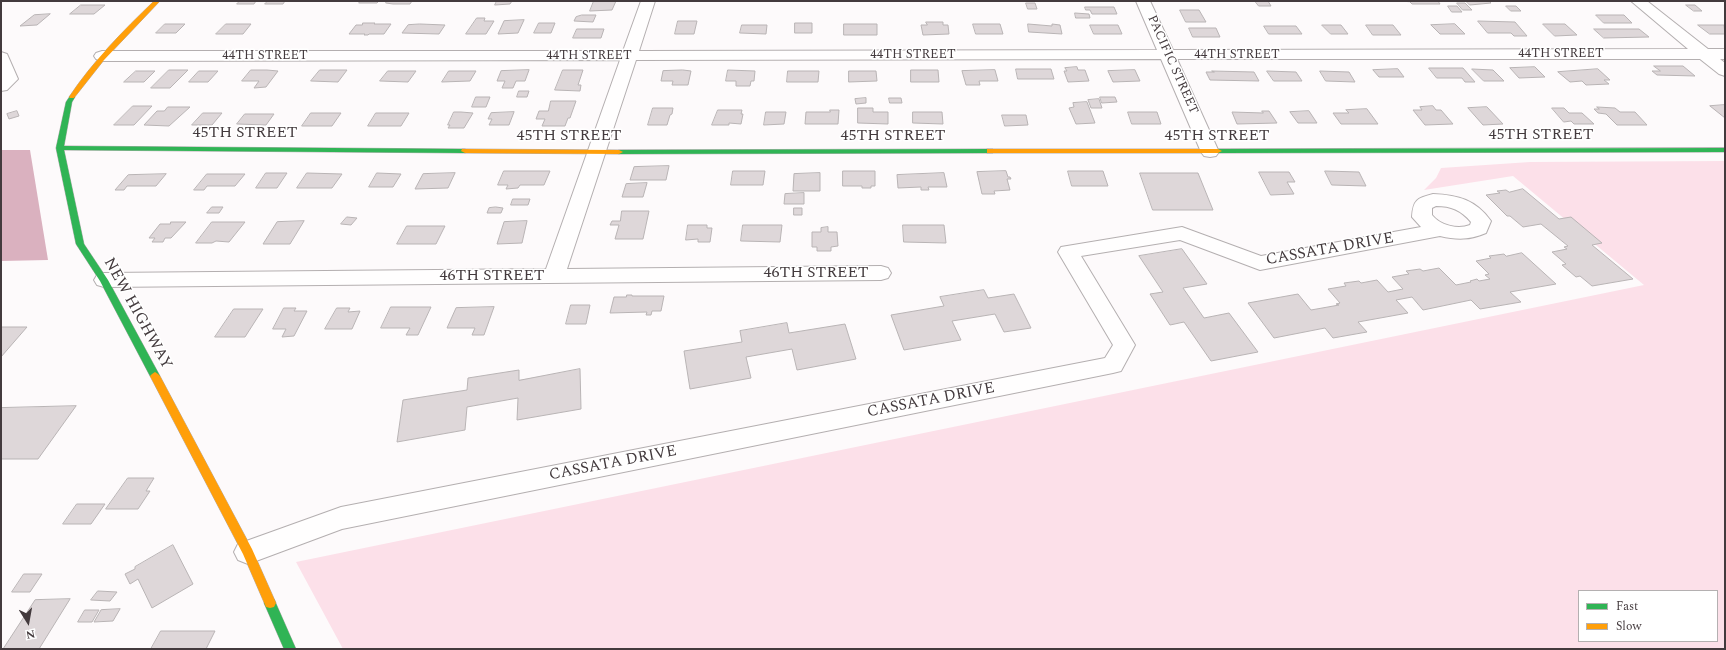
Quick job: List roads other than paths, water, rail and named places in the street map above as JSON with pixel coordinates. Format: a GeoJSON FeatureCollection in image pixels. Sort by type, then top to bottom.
{"type":"FeatureCollection","features":[{"type":"Feature","properties":{"kind":"street","name":"NEW HIGHWAY"},"geometry":{"type":"LineString","coordinates":[[157,1],[102,56],[69,102],[60,148],[80,244],[104,280],[248,552],[290,649]]}},
{"type":"Feature","properties":{"kind":"street"},"geometry":{"type":"LineString","coordinates":[[554,276],[648,1]]}},
{"type":"Feature","properties":{"kind":"street","name":"PACIFIC STREET"},"geometry":{"type":"LineString","coordinates":[[1143,1],[1210,152]]}},
{"type":"Feature","properties":{"kind":"street"},"geometry":{"type":"LineString","coordinates":[[1638,1],[1725,71]]}},
{"type":"Feature","properties":{"kind":"street","name":"44TH STREET"},"geometry":{"type":"LineString","coordinates":[[102,56],[1725,54]]}},
{"type":"Feature","properties":{"kind":"street"},"geometry":{"type":"LineString","coordinates":[[1,57],[5,82]]}},
{"type":"Feature","properties":{"kind":"street","name":"45TH STREET"},"geometry":{"type":"LineString","coordinates":[[60,148],[596,152],[1725,150]]}},
{"type":"Feature","properties":{"kind":"street","name":"CASSATA DRIVE"},"geometry":{"type":"LineString","coordinates":[[248,552],[341,518],[1113,365],[1124,345],[1068,252],[1182,233],[1260,263],[1441,230]]}},
{"type":"Feature","properties":{"kind":"street","name":"46TH STREET"},"geometry":{"type":"LineString","coordinates":[[104,280],[881,273]]}}]}
